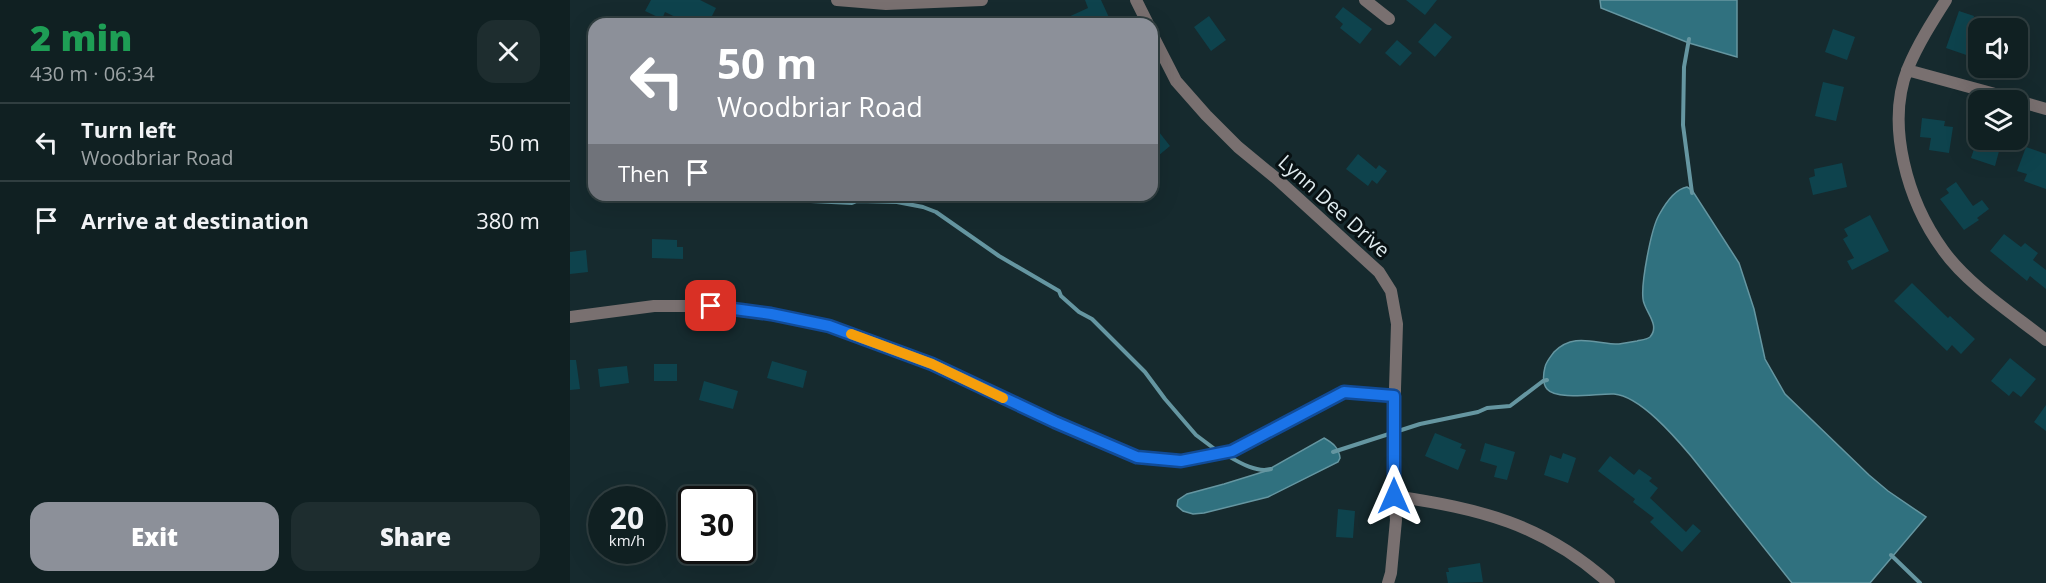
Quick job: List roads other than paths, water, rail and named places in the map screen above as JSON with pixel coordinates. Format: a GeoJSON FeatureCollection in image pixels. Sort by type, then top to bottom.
{"type":"FeatureCollection","features":[{"type":"Feature","properties":{"kind":"street"},"geometry":{"type":"LineString","coordinates":[[837,0],[886,4],[982,0]]}},
{"type":"Feature","properties":{"kind":"street"},"geometry":{"type":"LineString","coordinates":[[1136,0],[1145,18]]}},
{"type":"Feature","properties":{"kind":"street"},"geometry":{"type":"LineString","coordinates":[[1365,0],[1389,19]]}},
{"type":"Feature","properties":{"kind":"street"},"geometry":{"type":"LineString","coordinates":[[1946,0],[1926,29],[1907,70],[1899,108],[1901,149],[1914,200],[1943,251],[1976,285],[2046,340]]}},
{"type":"Feature","properties":{"kind":"street","name":"Lynn Dee Drive"},"geometry":{"type":"LineString","coordinates":[[1158,46],[1176,81],[1206,114],[1238,147],[1277,179],[1379,272],[1391,291],[1396,310],[1394,396],[1396,520],[1388,583]]}},
{"type":"Feature","properties":{"kind":"street"},"geometry":{"type":"LineString","coordinates":[[1907,70],[1978,90]]}},
{"type":"Feature","properties":{"kind":"street"},"geometry":{"type":"LineString","coordinates":[[2028,104],[2046,109]]}},
{"type":"Feature","properties":{"kind":"street"},"geometry":{"type":"LineString","coordinates":[[570,317],[654,306],[711,306],[771,314],[829,326],[932,364],[1066,427],[1137,457],[1181,461],[1232,451],[1344,392],[1394,396]]}},
{"type":"Feature","properties":{"kind":"street"},"geometry":{"type":"LineString","coordinates":[[1394,496],[1435,502],[1515,522],[1557,543],[1609,583]]}},
{"type":"Feature","properties":{"kind":"water"},"geometry":{"type":"Polygon","coordinates":[[[1600,0],[1737,0],[1737,57],[1689,43],[1601,8],[1600,0]]]}},
{"type":"Feature","properties":{"kind":"water"},"geometry":{"type":"Polygon","coordinates":[[[1687,187],[1692,190],[1739,263],[1754,309],[1765,359],[1785,394],[1869,475],[1926,517],[1870,583],[1792,583],[1691,456],[1646,409],[1624,396],[1614,394],[1560,395],[1552,393],[1545,387],[1543,379],[1549,359],[1554,352],[1569,342],[1585,340],[1619,344],[1650,337],[1654,328],[1644,304],[1643,291],[1650,244],[1656,222],[1664,206],[1674,194],[1687,187]]]}},
{"type":"Feature","properties":{"kind":"water"},"geometry":{"type":"Polygon","coordinates":[[[1324,438],[1337,449],[1340,458],[1338,462],[1268,497],[1204,513],[1193,514],[1177,506],[1178,500],[1187,494],[1266,471],[1324,438]]]}},
{"type":"Feature","properties":{"kind":"waterway"},"geometry":{"type":"LineString","coordinates":[[1689,39],[1684,67],[1683,125],[1692,193]]}},
{"type":"Feature","properties":{"kind":"waterway"},"geometry":{"type":"LineString","coordinates":[[811,201],[852,203],[857,201]]}},
{"type":"Feature","properties":{"kind":"waterway"},"geometry":{"type":"LineString","coordinates":[[857,201],[897,202],[936,212],[999,256],[1059,291],[1061,296],[1079,312],[1092,319],[1145,372],[1196,435],[1216,450]]}},
{"type":"Feature","properties":{"kind":"waterway"},"geometry":{"type":"LineString","coordinates":[[1333,452],[1420,424],[1478,412],[1487,408],[1510,406],[1547,380]]}},
{"type":"Feature","properties":{"kind":"waterway"},"geometry":{"type":"LineString","coordinates":[[1228,456],[1254,468],[1271,469]]}},
{"type":"Feature","properties":{"kind":"waterway"},"geometry":{"type":"LineString","coordinates":[[1891,555],[1920,583]]}}]}
